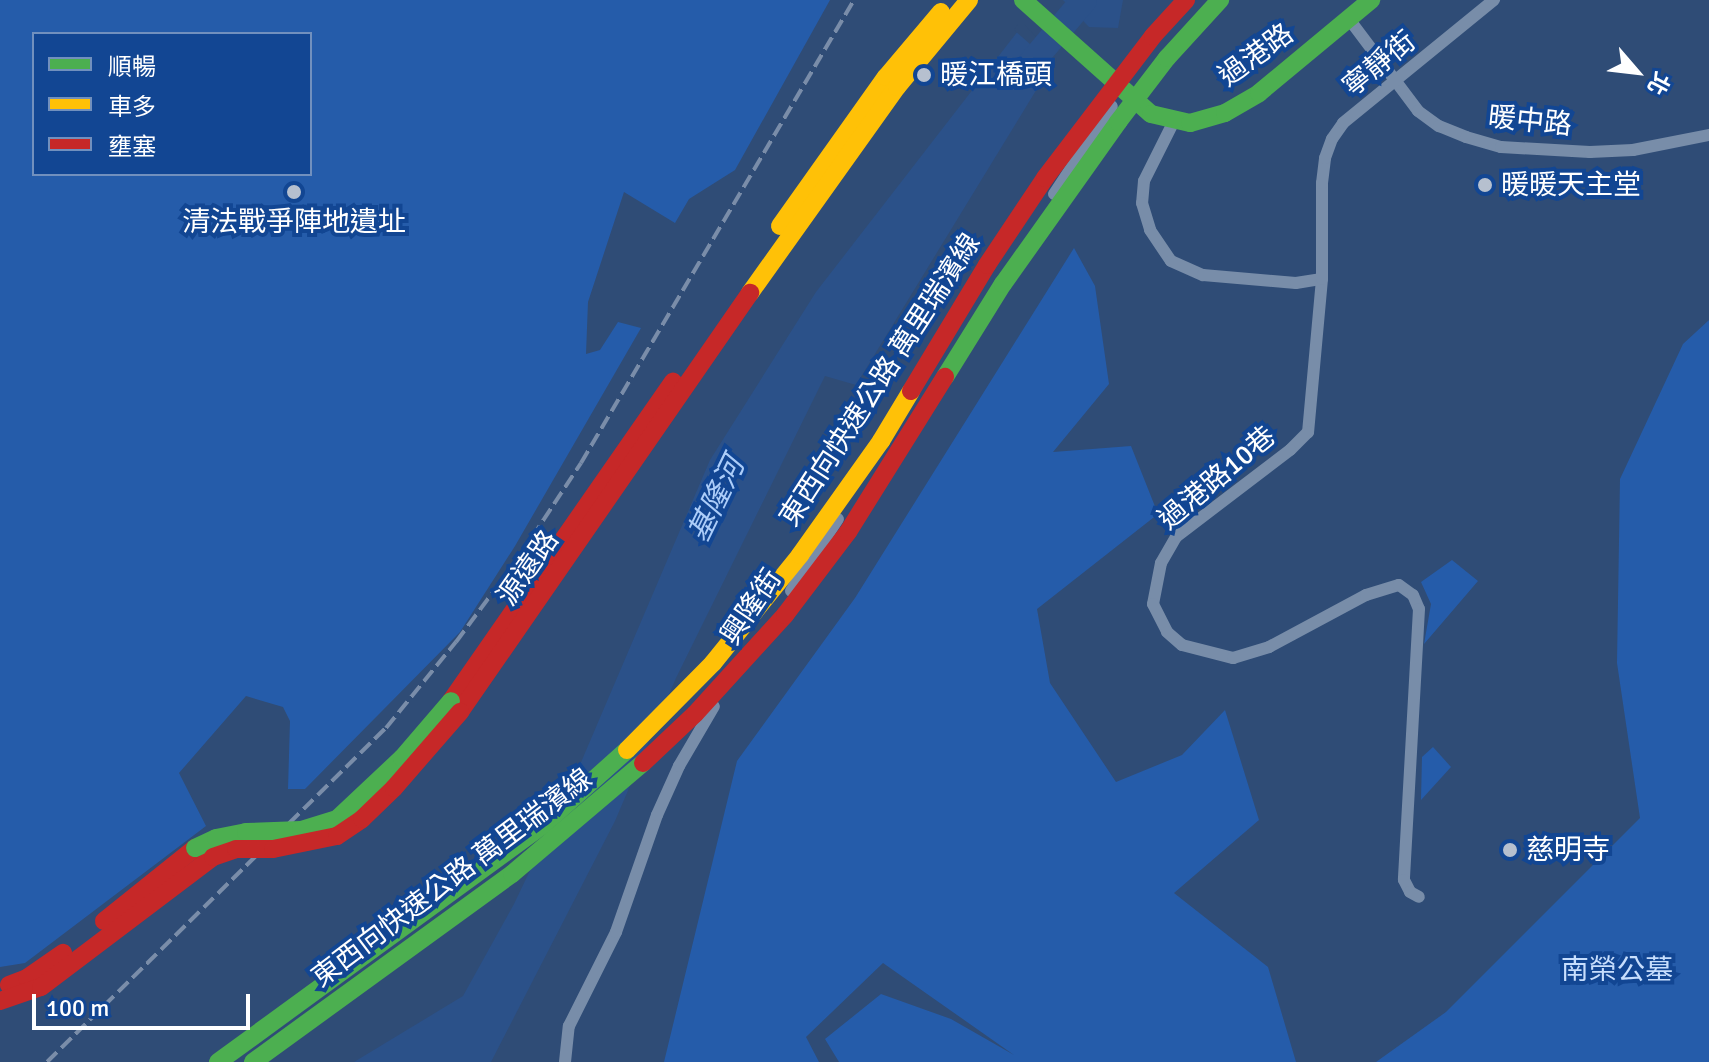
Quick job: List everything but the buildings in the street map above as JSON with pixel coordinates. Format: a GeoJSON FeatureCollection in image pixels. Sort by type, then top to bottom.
{"type":"FeatureCollection","features":[{"type":"Feature","properties":{"kind":"main road","name":"源遠路"},"geometry":{"type":"LineString","coordinates":[[0,988],[39,970],[195,848],[216,838],[246,832],[301,830],[337,819],[456,706],[859,116],[951,0]]}},
{"type":"Feature","properties":{"kind":"main road","name":"源遠路"},"geometry":{"type":"LineString","coordinates":[[0,1001],[41,987],[213,857],[236,849],[273,849],[337,836],[362,819],[394,788],[456,706],[897,87],[969,0]]}},
{"type":"Feature","properties":{"kind":"main road"},"geometry":{"type":"LineString","coordinates":[[1023,0],[1121,90],[1151,114],[1174,121]]}},
{"type":"Feature","properties":{"kind":"main road","name":"東西向快速公路 萬里瑞濱線"},"geometry":{"type":"LineString","coordinates":[[218,1062],[531,834],[656,723],[713,663],[800,555],[881,441],[987,265],[1045,178],[1153,36],[1186,0]]}},
{"type":"Feature","properties":{"kind":"main road","name":"東西向快速公路 萬里瑞濱線"},"geometry":{"type":"LineString","coordinates":[[253,1062],[512,874],[602,801],[695,714],[785,615],[848,532],[1003,284],[1118,122],[1167,58],[1220,0]]}},
{"type":"Feature","properties":{"kind":"main road","name":"過港路"},"geometry":{"type":"LineString","coordinates":[[1174,121],[1206,119],[1252,98],[1371,0]]}},
{"type":"Feature","properties":{"kind":"street","name":"寧靜街"},"geometry":{"type":"LineString","coordinates":[[1322,279],[1325,158],[1343,123],[1494,0]]}},
{"type":"Feature","properties":{"kind":"street","name":"暖中路"},"geometry":{"type":"LineString","coordinates":[[1349,19],[1418,111],[1439,126],[1501,147],[1633,150],[1709,135]]}},
{"type":"Feature","properties":{"kind":"street","name":"興隆街"},"geometry":{"type":"LineString","coordinates":[[565,1062],[569,1026],[616,932],[657,815],[687,752],[1121,90]]}},
{"type":"Feature","properties":{"kind":"street"},"geometry":{"type":"LineString","coordinates":[[1174,121],[1144,181],[1142,203],[1150,230],[1171,261],[1203,275],[1296,283],[1322,279]]}},
{"type":"Feature","properties":{"kind":"street","name":"過港路10巷"},"geometry":{"type":"LineString","coordinates":[[1322,279],[1308,432],[1290,450],[1176,537],[1161,563],[1153,604],[1167,632],[1182,645],[1233,658],[1269,647],[1366,595],[1399,585],[1413,595],[1419,609],[1404,880],[1410,892],[1419,897]]}},
{"type":"Feature","properties":{"kind":"green space"},"geometry":{"type":"Polygon","coordinates":[[[0,0],[830,0],[735,170],[689,199],[675,223],[624,192],[588,302],[586,354],[600,350],[618,322],[641,328],[515,546],[460,632],[305,789],[288,789],[290,721],[283,707],[246,696],[179,773],[206,826],[25,963],[0,967],[0,0]]]}},
{"type":"Feature","properties":{"kind":"green space"},"geometry":{"type":"Polygon","coordinates":[[[1074,248],[1095,286],[1109,384],[1053,452],[1131,446],[1158,514],[1037,609],[1050,683],[1116,782],[1182,755],[1225,710],[1259,820],[1174,893],[1268,967],[1296,1062],[839,1062],[825,1039],[881,994],[951,1019],[1014,1055],[883,963],[806,1037],[819,1062],[664,1062],[737,761],[855,598],[1074,248]]]}},
{"type":"Feature","properties":{"kind":"green space","name":"南榮公墓"},"geometry":{"type":"Polygon","coordinates":[[[1709,320],[1709,1062],[1376,1062],[1446,1012],[1640,818],[1617,663],[1620,479],[1683,344],[1709,320]]]}},
{"type":"Feature","properties":{"kind":"green space"},"geometry":{"type":"Polygon","coordinates":[[[1452,560],[1478,581],[1424,644],[1431,604],[1421,582],[1452,560]]]}},
{"type":"Feature","properties":{"kind":"green space"},"geometry":{"type":"Polygon","coordinates":[[[1433,747],[1451,767],[1421,800],[1422,757],[1433,747]]]}},
{"type":"Feature","properties":{"kind":"water"},"geometry":{"type":"Polygon","coordinates":[[[1063,0],[1123,0],[1118,28],[1089,27],[1063,0]]]}},
{"type":"Feature","properties":{"kind":"water"},"geometry":{"type":"Polygon","coordinates":[[[1021,27],[1054,61],[856,385],[825,376],[676,678],[615,821],[491,1062],[354,1062],[463,996],[514,904],[576,774],[710,460],[816,292],[1021,27]]]}},
{"type":"Feature","properties":{"kind":"pier"},"geometry":{"type":"Polygon","coordinates":[[[1018,24],[1024,24],[1057,58],[1055,66],[1014,30],[1018,24]]]}},
{"type":"Feature","properties":{"kind":"waterway","name":"基隆河"},"geometry":{"type":"LineString","coordinates":[[1020,76],[1084,0]]}},
{"type":"Feature","properties":{"kind":"railway"},"geometry":{"type":"LineString","coordinates":[[47,1062],[386,728],[456,642],[521,554],[581,463],[854,0]]}},
{"type":"Feature","properties":{"kind":"traffic: fast"},"geometry":{"type":"LineString","coordinates":[[1023,0],[1151,114],[1190,123],[1225,113],[1259,93],[1371,0]]}},
{"type":"Feature","properties":{"kind":"traffic: fast"},"geometry":{"type":"LineString","coordinates":[[945,377],[1003,284],[1118,122],[1167,58],[1220,0]]}},
{"type":"Feature","properties":{"kind":"traffic: fast"},"geometry":{"type":"LineString","coordinates":[[195,848],[216,838],[246,832],[301,830],[337,819],[402,758],[451,701]]}},
{"type":"Feature","properties":{"kind":"traffic: fast"},"geometry":{"type":"LineString","coordinates":[[218,1062],[542,826],[627,750]]}},
{"type":"Feature","properties":{"kind":"traffic: fast"},"geometry":{"type":"LineString","coordinates":[[253,1062],[512,874],[643,763]]}},
{"type":"Feature","properties":{"kind":"traffic: slow"},"geometry":{"type":"LineString","coordinates":[[750,293],[897,87],[969,0]]}},
{"type":"Feature","properties":{"kind":"traffic: slow"},"geometry":{"type":"LineString","coordinates":[[780,226],[886,77],[941,12]]}},
{"type":"Feature","properties":{"kind":"traffic: slow"},"geometry":{"type":"LineString","coordinates":[[627,750],[713,663],[800,555],[881,441],[911,391]]}},
{"type":"Feature","properties":{"kind":"traffic: jam"},"geometry":{"type":"LineString","coordinates":[[911,391],[987,265],[1045,178],[1153,36],[1186,0]]}},
{"type":"Feature","properties":{"kind":"traffic: jam"},"geometry":{"type":"LineString","coordinates":[[460,712],[750,293]]}},
{"type":"Feature","properties":{"kind":"traffic: jam"},"geometry":{"type":"LineString","coordinates":[[643,763],[695,714],[785,615],[848,532],[945,377]]}},
{"type":"Feature","properties":{"kind":"traffic: jam"},"geometry":{"type":"LineString","coordinates":[[451,701],[673,381]]}},
{"type":"Feature","properties":{"kind":"traffic: jam"},"geometry":{"type":"LineString","coordinates":[[213,857],[236,849],[273,849],[337,836],[362,819],[394,788],[460,712]]}},
{"type":"Feature","properties":{"kind":"traffic: jam"},"geometry":{"type":"LineString","coordinates":[[104,921],[195,848]]}},
{"type":"Feature","properties":{"kind":"traffic: jam"},"geometry":{"type":"LineString","coordinates":[[0,1001],[41,987],[213,857]]}},
{"type":"Feature","properties":{"kind":"traffic: jam"},"geometry":{"type":"LineString","coordinates":[[9,985],[27,978],[63,953]]}},
{"type":"Feature","properties":{"kind":"place","name":"暖江橋頭"},"geometry":{"type":"Point","coordinates":[924,75]}},
{"type":"Feature","properties":{"kind":"place","name":"暖暖天主堂"},"geometry":{"type":"Point","coordinates":[1485,185]}},
{"type":"Feature","properties":{"kind":"place","name":"清法戰爭陣地遺址"},"geometry":{"type":"Point","coordinates":[294,192]}},
{"type":"Feature","properties":{"kind":"place","name":"慈明寺"},"geometry":{"type":"Point","coordinates":[1510,850]}}]}
